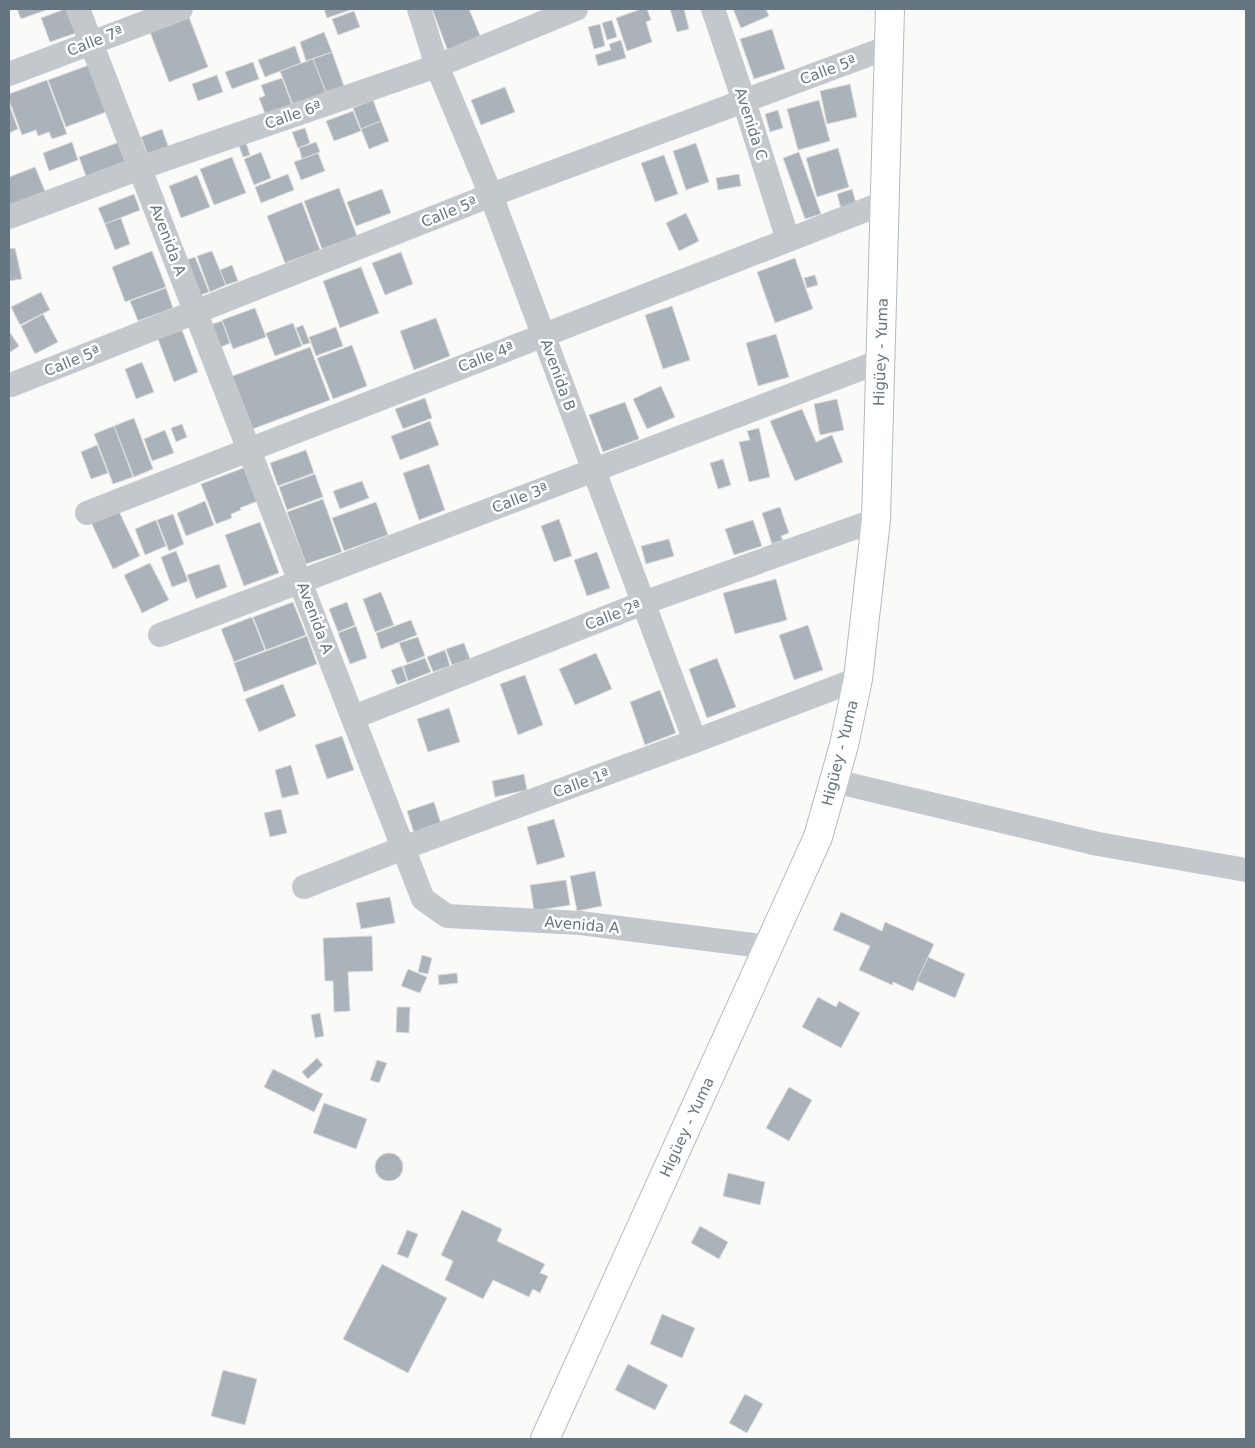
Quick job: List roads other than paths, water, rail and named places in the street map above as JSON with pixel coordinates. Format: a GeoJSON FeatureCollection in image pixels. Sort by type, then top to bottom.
{"type":"FeatureCollection","features":[{"type":"Feature","properties":{"kind":"main road","name":"Higüey - Yuma"},"geometry":{"type":"LineString","coordinates":[[545,1439],[818,837],[844,745],[858,679],[876,520],[890,9]]}},
{"type":"Feature","properties":{"kind":"street","name":"Avenida A"},"geometry":{"type":"LineString","coordinates":[[78,9],[424,899],[447,916],[580,924],[769,947]]}},
{"type":"Feature","properties":{"kind":"street","name":"Calle 7ª"},"geometry":{"type":"LineString","coordinates":[[9,74],[181,9]]}},
{"type":"Feature","properties":{"kind":"street","name":"Avenida B"},"geometry":{"type":"LineString","coordinates":[[420,9],[437,66],[492,195],[695,741]]}},
{"type":"Feature","properties":{"kind":"street","name":"Calle 6ª"},"geometry":{"type":"LineString","coordinates":[[9,217],[140,168],[437,66],[576,9]]}},
{"type":"Feature","properties":{"kind":"street","name":"Avenida C"},"geometry":{"type":"LineString","coordinates":[[713,9],[788,240]]}},
{"type":"Feature","properties":{"kind":"street","name":"Calle 5ª"},"geometry":{"type":"LineString","coordinates":[[11,385],[492,195],[889,47]]}},
{"type":"Feature","properties":{"kind":"street","name":"Calle 4ª"},"geometry":{"type":"LineString","coordinates":[[87,512],[886,202]]}},
{"type":"Feature","properties":{"kind":"street","name":"Calle 3ª"},"geometry":{"type":"LineString","coordinates":[[160,635],[881,361]]}},
{"type":"Feature","properties":{"kind":"street","name":"Calle 2ª"},"geometry":{"type":"LineString","coordinates":[[354,717],[643,603],[876,520]]}},
{"type":"Feature","properties":{"kind":"street","name":"Calle 1ª"},"geometry":{"type":"LineString","coordinates":[[304,887],[403,848],[858,679]]}},
{"type":"Feature","properties":{"kind":"street"},"geometry":{"type":"LineString","coordinates":[[834,781],[1098,844],[1246,870]]}}]}
